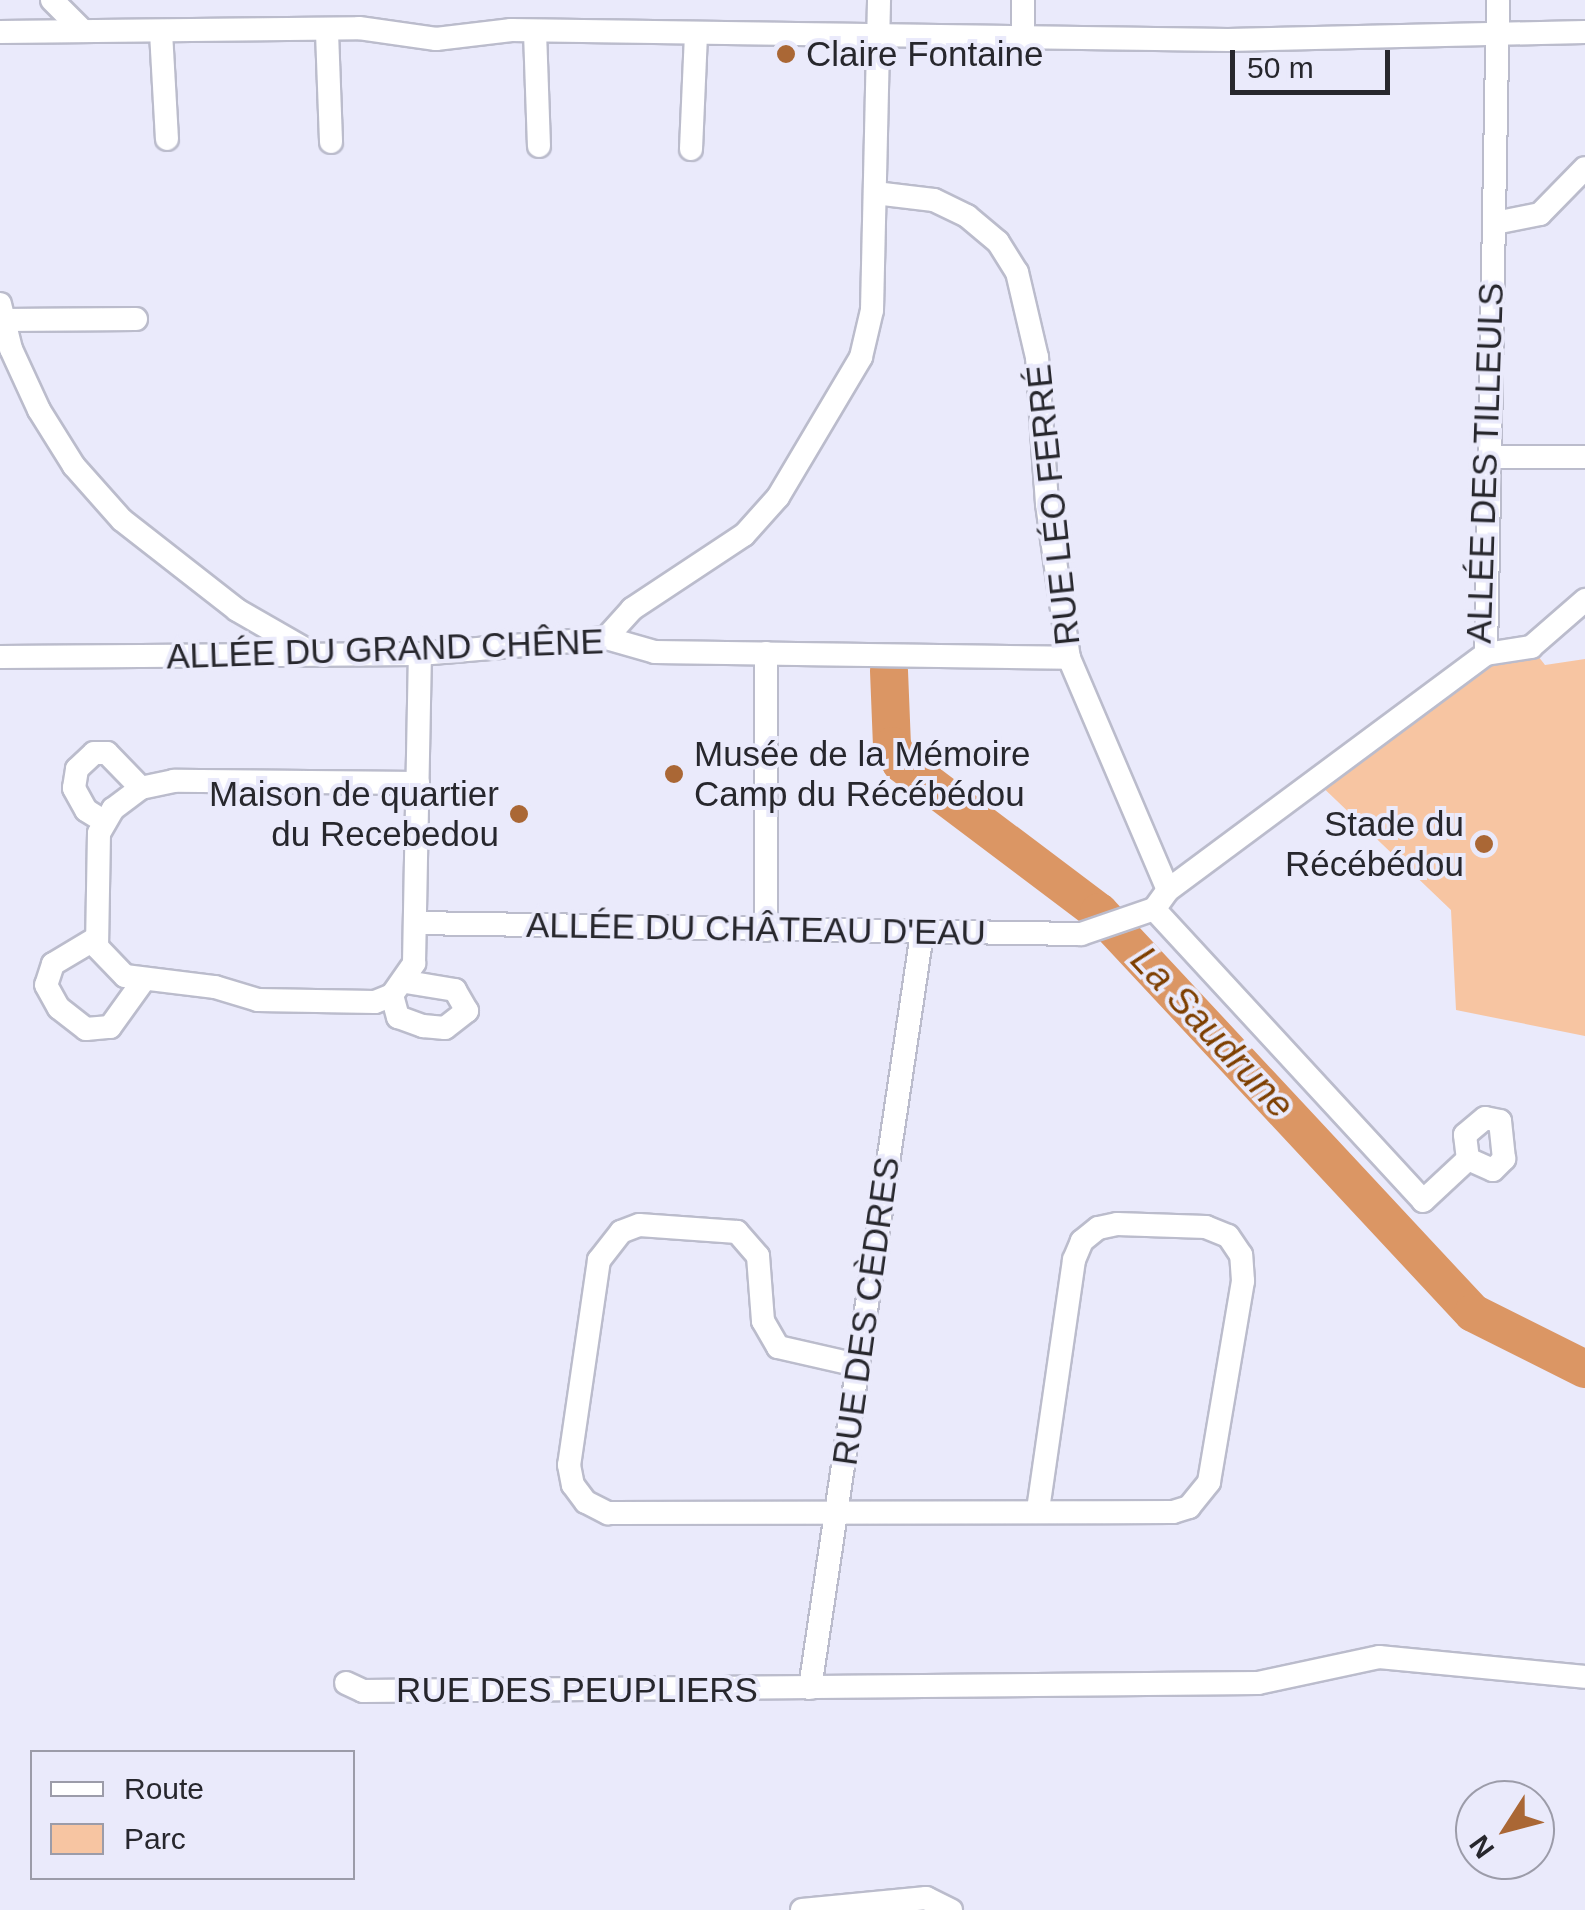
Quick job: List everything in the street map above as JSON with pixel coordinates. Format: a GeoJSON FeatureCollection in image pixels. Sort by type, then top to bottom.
{"type":"FeatureCollection","features":[{"type":"Feature","properties":{"kind":"street"},"geometry":{"type":"LineString","coordinates":[[52,0],[83,32]]}},
{"type":"Feature","properties":{"kind":"street"},"geometry":{"type":"LineString","coordinates":[[606,638],[632,609],[744,535],[778,497],[846,385],[872,310],[875,193],[889,34],[879,0]]}},
{"type":"Feature","properties":{"kind":"street"},"geometry":{"type":"LineString","coordinates":[[1023,0],[1023,38]]}},
{"type":"Feature","properties":{"kind":"street","name":"ALLÉE DES TILLEULS"},"geometry":{"type":"LineString","coordinates":[[1168,890],[1486,654],[1498,0]]}},
{"type":"Feature","properties":{"kind":"street"},"geometry":{"type":"LineString","coordinates":[[0,32],[327,32],[359,28],[436,39],[535,32],[1023,38],[1498,36],[1585,32]]}},
{"type":"Feature","properties":{"kind":"street"},"geometry":{"type":"LineString","coordinates":[[161,32],[167,139]]}},
{"type":"Feature","properties":{"kind":"street"},"geometry":{"type":"LineString","coordinates":[[327,32],[331,142]]}},
{"type":"Feature","properties":{"kind":"street"},"geometry":{"type":"LineString","coordinates":[[535,32],[540,146]]}},
{"type":"Feature","properties":{"kind":"street"},"geometry":{"type":"LineString","coordinates":[[691,149],[696,34]]}},
{"type":"Feature","properties":{"kind":"street"},"geometry":{"type":"LineString","coordinates":[[1495,222],[1540,214],[1585,168]]}},
{"type":"Feature","properties":{"kind":"street","name":"RUE LÉO FERRÉ"},"geometry":{"type":"LineString","coordinates":[[875,193],[921,197],[967,216],[998,242],[1017,272],[1037,357],[1047,504],[1070,658],[1168,890]]}},
{"type":"Feature","properties":{"kind":"street"},"geometry":{"type":"LineString","coordinates":[[136,319],[2,312],[39,410],[74,466],[122,520],[237,610],[311,653]]}},
{"type":"Feature","properties":{"kind":"street"},"geometry":{"type":"LineString","coordinates":[[1492,457],[1585,457]]}},
{"type":"Feature","properties":{"kind":"street"},"geometry":{"type":"LineString","coordinates":[[1486,654],[1532,647],[1585,600]]}},
{"type":"Feature","properties":{"kind":"street","name":"ALLÉE DU GRAND CHÊNE"},"geometry":{"type":"LineString","coordinates":[[0,657],[420,654],[606,638],[655,652],[1070,658]]}},
{"type":"Feature","properties":{"kind":"street"},"geometry":{"type":"LineString","coordinates":[[766,653],[766,930]]}},
{"type":"Feature","properties":{"kind":"street"},"geometry":{"type":"LineString","coordinates":[[418,783],[174,781],[141,788],[105,822],[94,851],[95,939],[106,962],[143,981],[198,984],[258,1000],[375,1002],[399,988],[414,964],[414,922],[418,783],[420,654]]}},
{"type":"Feature","properties":{"kind":"street"},"geometry":{"type":"LineString","coordinates":[[105,822],[86,810],[74,788],[77,770],[94,753],[108,753],[141,788]]}},
{"type":"Feature","properties":{"kind":"street"},"geometry":{"type":"LineString","coordinates":[[1168,890],[1154,909],[1423,1201],[1468,1159]]}},
{"type":"Feature","properties":{"kind":"street","name":"ALLÉE DU CHÂTEAU D'EAU"},"geometry":{"type":"LineString","coordinates":[[414,922],[922,933],[1097,930],[1154,909]]}},
{"type":"Feature","properties":{"kind":"street","name":"RUE DES CÈDRES"},"geometry":{"type":"LineString","coordinates":[[810,1688],[922,933]]}},
{"type":"Feature","properties":{"kind":"street"},"geometry":{"type":"LineString","coordinates":[[95,939],[54,964],[46,985],[59,1008],[86,1028],[110,1027],[143,981]]}},
{"type":"Feature","properties":{"kind":"street"},"geometry":{"type":"LineString","coordinates":[[857,1365],[778,1347],[764,1321],[758,1256],[737,1232],[640,1225],[620,1232],[598,1260],[569,1464],[586,1502],[608,1514],[1173,1512],[1200,1496],[1210,1482],[1243,1280],[1240,1255],[1228,1236],[1206,1226],[1117,1224],[1082,1241],[1074,1260],[1038,1510]]}},
{"type":"Feature","properties":{"kind":"street","name":"RUE DES PEUPLIERS"},"geometry":{"type":"LineString","coordinates":[[346,1683],[363,1691],[1258,1683],[1380,1657],[1585,1677]]}},
{"type":"Feature","properties":{"kind":"street"},"geometry":{"type":"LineString","coordinates":[[802,1910],[926,1898],[951,1910]]}},
{"type":"Feature","properties":{"kind":"green space","name":"Stade du Récébédou"},"geometry":{"type":"Polygon","coordinates":[[[1531,647],[1545,665],[1585,659],[1585,1036],[1456,1010],[1451,910],[1313,778],[1486,654],[1531,647]]]}},
{"type":"Feature","properties":{"kind":"waterway","name":"La Saudrune"},"geometry":{"type":"LineString","coordinates":[[889,671],[892,746],[901,763],[1099,912],[1473,1313],[1585,1369]]}},
{"type":"Feature","properties":{"kind":"place","name":"Claire Fontaine"},"geometry":{"type":"Point","coordinates":[786,54]}},
{"type":"Feature","properties":{"kind":"place","name":"Musée de la Mémoire Camp du Récébédou"},"geometry":{"type":"Point","coordinates":[674,774]}},
{"type":"Feature","properties":{"kind":"place","name":"Maison de quartier du Recebedou"},"geometry":{"type":"Point","coordinates":[519,814]}},
{"type":"Feature","properties":{"kind":"place","name":"Stade du Récébédou"},"geometry":{"type":"Point","coordinates":[1484,844]}}]}
